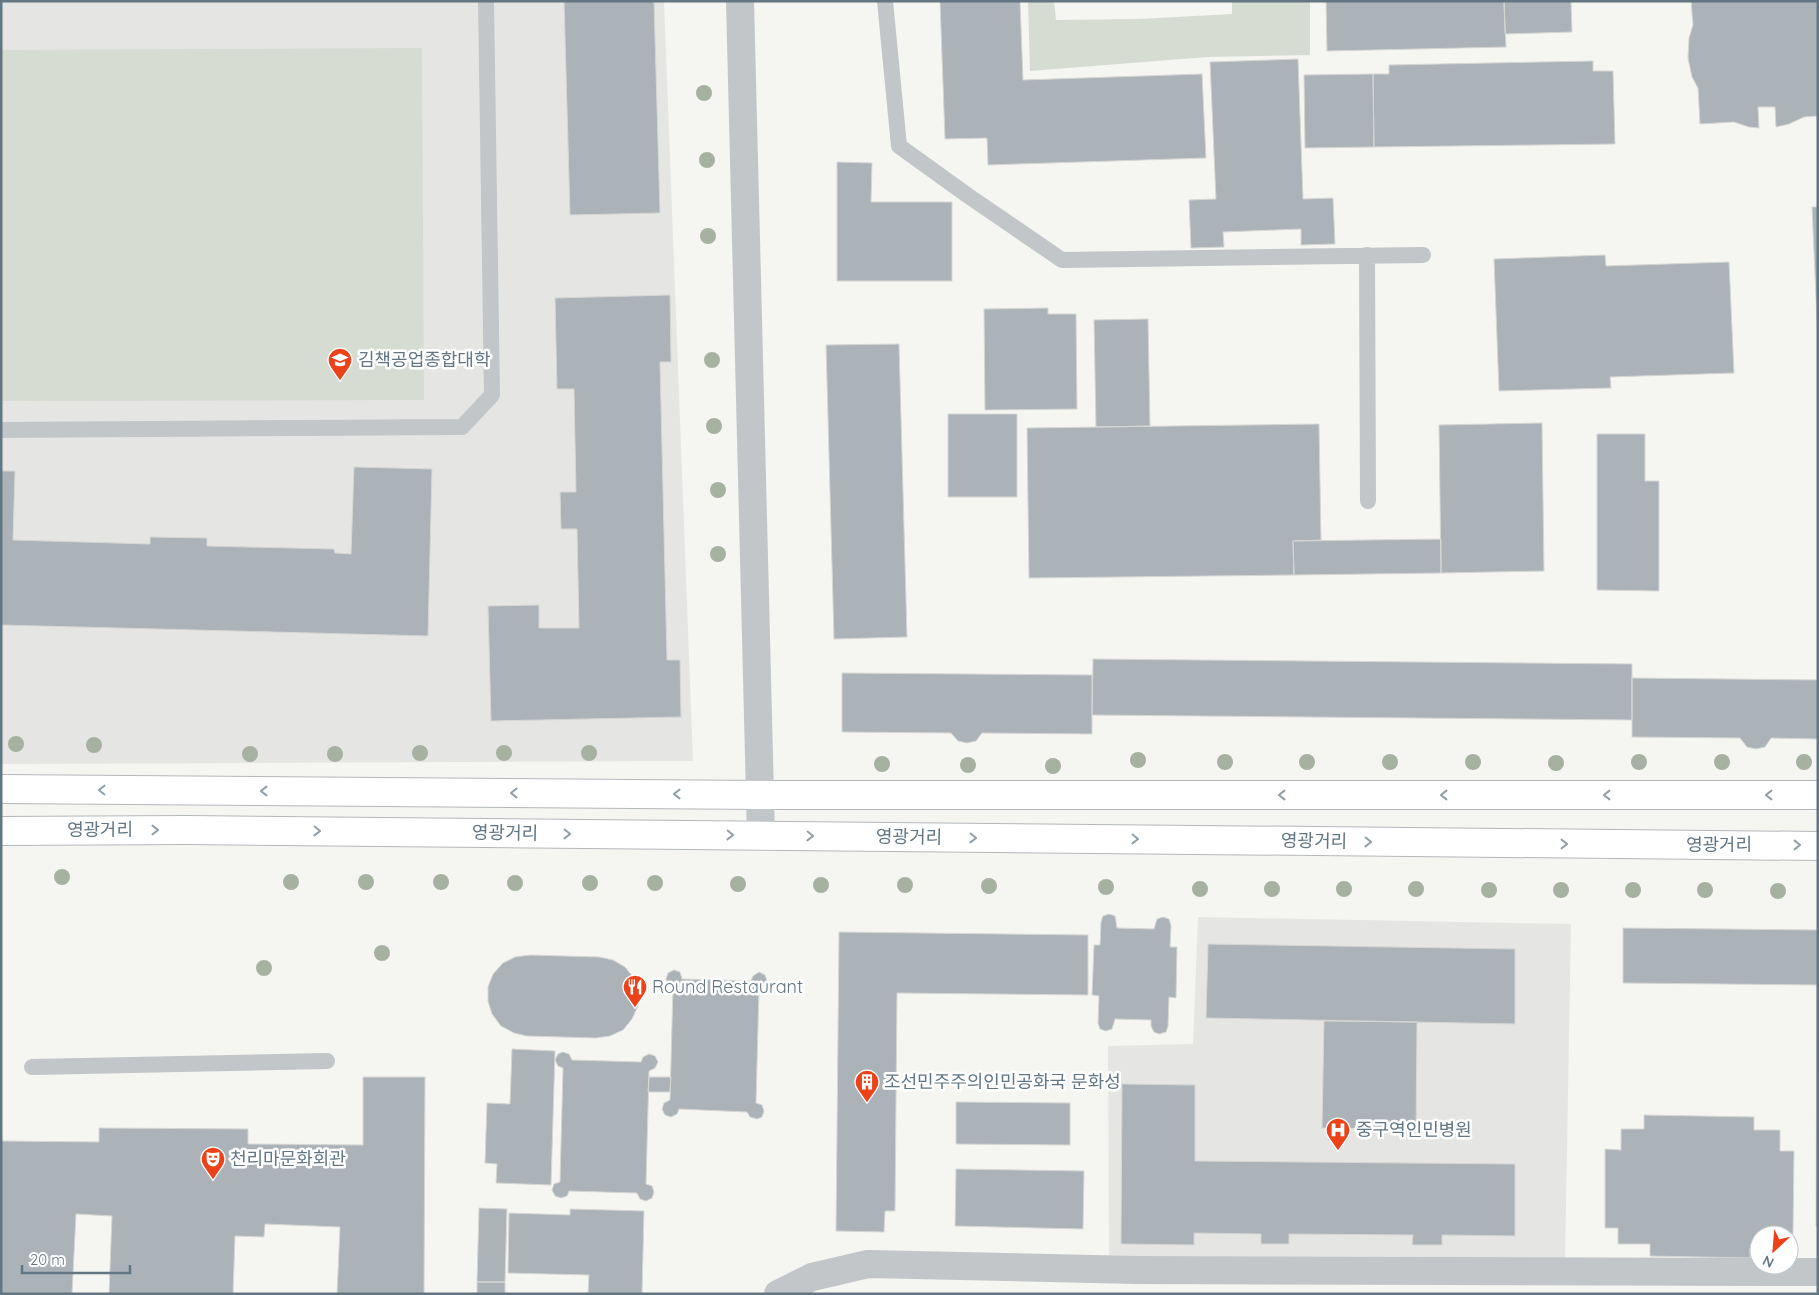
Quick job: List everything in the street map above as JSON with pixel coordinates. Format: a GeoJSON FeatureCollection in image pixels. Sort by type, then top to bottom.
{"type":"FeatureCollection","features":[{"type":"Feature","properties":{"kind":"main road"},"geometry":{"type":"LineString","coordinates":[[1,789],[761,795],[1818,795]]}},
{"type":"Feature","properties":{"kind":"main road","name":"영광거리"},"geometry":{"type":"LineString","coordinates":[[1,831],[208,830],[1818,846]]}},
{"type":"Feature","properties":{"kind":"street"},"geometry":{"type":"LineString","coordinates":[[740,1],[761,836]]}},
{"type":"Feature","properties":{"kind":"street"},"geometry":{"type":"LineString","coordinates":[[778,1294],[812,1277],[868,1264],[1146,1270],[1818,1272]]}},
{"type":"Feature","properties":{"kind":"lane"},"geometry":{"type":"LineString","coordinates":[[1,430],[462,427],[492,396],[486,1]]}},
{"type":"Feature","properties":{"kind":"lane"},"geometry":{"type":"LineString","coordinates":[[885,1],[899,146],[1062,260],[1422,255]]}},
{"type":"Feature","properties":{"kind":"lane"},"geometry":{"type":"LineString","coordinates":[[1367,255],[1368,501]]}},
{"type":"Feature","properties":{"kind":"lane"},"geometry":{"type":"LineString","coordinates":[[32,1067],[327,1061]]}},
{"type":"Feature","properties":{"kind":"shaded area","name":"김책공업종합대학"},"geometry":{"type":"Polygon","coordinates":[[[1,1],[664,1],[693,761],[1,764],[1,1]]]}},
{"type":"Feature","properties":{"kind":"shaded area"},"geometry":{"type":"Polygon","coordinates":[[[1028,1],[1054,1],[1056,20],[1139,19],[1232,14],[1232,1],[1310,1],[1310,55],[1207,57],[1030,71],[1028,1]]]}},
{"type":"Feature","properties":{"kind":"shaded area"},"geometry":{"type":"Polygon","coordinates":[[[422,48],[424,400],[1,401],[1,50],[422,48]]]}},
{"type":"Feature","properties":{"kind":"shaded area","name":"중구역인민병원"},"geometry":{"type":"Polygon","coordinates":[[[1198,917],[1571,924],[1565,1262],[1109,1256],[1108,1046],[1193,1044],[1198,917]]]}},
{"type":"Feature","properties":{"kind":"building"},"geometry":{"type":"Polygon","coordinates":[[[564,1],[654,1],[660,213],[570,215],[564,1]]]}},
{"type":"Feature","properties":{"kind":"building"},"geometry":{"type":"Polygon","coordinates":[[[940,1],[1020,1],[1023,80],[1202,74],[1206,158],[988,165],[987,138],[945,139],[940,1]]]}},
{"type":"Feature","properties":{"kind":"building"},"geometry":{"type":"Polygon","coordinates":[[[1326,1],[1504,1],[1506,47],[1327,51],[1326,1]]]}},
{"type":"Feature","properties":{"kind":"building"},"geometry":{"type":"Polygon","coordinates":[[[1504,1],[1571,1],[1572,32],[1505,34],[1504,1]]]}},
{"type":"Feature","properties":{"kind":"building"},"geometry":{"type":"Polygon","coordinates":[[[1691,1],[1818,1],[1818,116],[1804,117],[1789,124],[1776,127],[1775,107],[1758,107],[1759,128],[1734,122],[1700,124],[1698,88],[1692,77],[1688,58],[1689,38],[1693,25],[1691,1]]]}},
{"type":"Feature","properties":{"kind":"building"},"geometry":{"type":"Polygon","coordinates":[[[1298,59],[1303,199],[1333,198],[1335,244],[1301,245],[1301,229],[1223,232],[1224,247],[1191,248],[1189,200],[1216,199],[1210,62],[1298,59]]]}},
{"type":"Feature","properties":{"kind":"building"},"geometry":{"type":"Polygon","coordinates":[[[1593,61],[1593,71],[1613,71],[1615,144],[1374,147],[1373,74],[1389,74],[1389,65],[1593,61]]]}},
{"type":"Feature","properties":{"kind":"building"},"geometry":{"type":"Polygon","coordinates":[[[1373,74],[1374,147],[1305,148],[1304,75],[1373,74]]]}},
{"type":"Feature","properties":{"kind":"building"},"geometry":{"type":"Polygon","coordinates":[[[837,162],[872,163],[871,202],[952,202],[952,281],[837,281],[837,162]]]}},
{"type":"Feature","properties":{"kind":"building"},"geometry":{"type":"Polygon","coordinates":[[[1812,207],[1818,207],[1818,343],[1812,207]]]}},
{"type":"Feature","properties":{"kind":"building"},"geometry":{"type":"Polygon","coordinates":[[[1605,255],[1606,266],[1729,262],[1734,373],[1610,377],[1611,388],[1499,391],[1494,259],[1605,255]]]}},
{"type":"Feature","properties":{"kind":"building"},"geometry":{"type":"Polygon","coordinates":[[[670,295],[671,362],[660,362],[667,660],[680,660],[681,717],[491,721],[488,606],[539,605],[539,628],[579,628],[577,529],[561,529],[560,492],[576,492],[574,389],[557,389],[555,298],[670,295]]]}},
{"type":"Feature","properties":{"kind":"building"},"geometry":{"type":"Polygon","coordinates":[[[1048,308],[1048,314],[1076,314],[1077,409],[985,410],[984,309],[1048,308]]]}},
{"type":"Feature","properties":{"kind":"building"},"geometry":{"type":"Polygon","coordinates":[[[1148,319],[1150,426],[1096,427],[1094,320],[1148,319]]]}},
{"type":"Feature","properties":{"kind":"building"},"geometry":{"type":"Polygon","coordinates":[[[899,344],[907,637],[834,639],[826,345],[899,344]]]}},
{"type":"Feature","properties":{"kind":"building"},"geometry":{"type":"Polygon","coordinates":[[[948,414],[1017,414],[1017,497],[948,497],[948,414]]]}},
{"type":"Feature","properties":{"kind":"building"},"geometry":{"type":"Polygon","coordinates":[[[1542,423],[1544,571],[1441,573],[1439,425],[1542,423]]]}},
{"type":"Feature","properties":{"kind":"building"},"geometry":{"type":"Polygon","coordinates":[[[1319,424],[1321,540],[1293,541],[1294,575],[1029,578],[1027,428],[1319,424]]]}},
{"type":"Feature","properties":{"kind":"building"},"geometry":{"type":"Polygon","coordinates":[[[1597,434],[1645,434],[1645,481],[1659,481],[1659,591],[1597,590],[1597,434]]]}},
{"type":"Feature","properties":{"kind":"building"},"geometry":{"type":"Polygon","coordinates":[[[354,467],[432,469],[428,636],[1,625],[1,471],[15,471],[13,540],[150,544],[150,537],[207,538],[207,546],[334,549],[335,553],[351,554],[354,467]]]}},
{"type":"Feature","properties":{"kind":"building"},"geometry":{"type":"Polygon","coordinates":[[[1441,539],[1441,573],[1294,575],[1293,541],[1441,539]]]}},
{"type":"Feature","properties":{"kind":"building"},"geometry":{"type":"Polygon","coordinates":[[[1093,659],[1632,664],[1632,720],[1092,715],[1093,659]]]}},
{"type":"Feature","properties":{"kind":"building"},"geometry":{"type":"Polygon","coordinates":[[[842,673],[1092,675],[1092,734],[982,733],[976,741],[967,743],[958,741],[951,733],[842,732],[842,673]]]}},
{"type":"Feature","properties":{"kind":"building"},"geometry":{"type":"Polygon","coordinates":[[[1632,678],[1818,680],[1818,739],[1771,738],[1765,747],[1756,749],[1747,747],[1740,738],[1632,737],[1632,678]]]}},
{"type":"Feature","properties":{"kind":"building"},"geometry":{"type":"Polygon","coordinates":[[[1109,914],[1115,916],[1117,928],[1154,929],[1157,919],[1163,917],[1169,919],[1171,926],[1170,947],[1177,947],[1176,998],[1169,997],[1166,1032],[1159,1034],[1154,1032],[1151,1020],[1115,1019],[1112,1029],[1106,1031],[1100,1029],[1098,1023],[1099,996],[1092,995],[1094,945],[1100,945],[1101,922],[1103,916],[1109,914]]]}},
{"type":"Feature","properties":{"kind":"building"},"geometry":{"type":"Polygon","coordinates":[[[1623,928],[1818,930],[1818,1226],[1816,1226],[1817,985],[1623,983],[1623,928]]]}},
{"type":"Feature","properties":{"kind":"building","name":"조선민주주의인민공화국 문화성"},"geometry":{"type":"Polygon","coordinates":[[[839,932],[1088,935],[1088,995],[897,993],[895,1211],[885,1211],[884,1232],[836,1231],[839,932]]]}},
{"type":"Feature","properties":{"kind":"building"},"geometry":{"type":"Polygon","coordinates":[[[1208,944],[1515,949],[1515,1024],[1206,1018],[1208,944]]]}},
{"type":"Feature","properties":{"kind":"building"},"geometry":{"type":"Polygon","coordinates":[[[530,955],[599,957],[613,960],[625,967],[634,978],[638,991],[638,1006],[632,1019],[623,1030],[610,1036],[596,1038],[527,1036],[514,1033],[501,1026],[492,1014],[488,1001],[488,987],[493,974],[503,963],[515,957],[530,955]]]}},
{"type":"Feature","properties":{"kind":"building"},"geometry":{"type":"Polygon","coordinates":[[[674,970],[680,972],[682,979],[751,981],[753,976],[759,972],[765,975],[767,981],[765,987],[759,989],[756,1103],[762,1105],[764,1111],[762,1117],[757,1119],[750,1117],[747,1112],[679,1109],[677,1114],[671,1117],[665,1115],[662,1109],[664,1103],[670,1100],[673,986],[668,985],[666,979],[668,973],[674,970]]]}},
{"type":"Feature","properties":{"kind":"building"},"geometry":{"type":"Polygon","coordinates":[[[1324,1021],[1417,1022],[1416,1129],[1322,1128],[1324,1021]]]}},
{"type":"Feature","properties":{"kind":"building"},"geometry":{"type":"Polygon","coordinates":[[[512,1049],[555,1051],[551,1185],[496,1183],[497,1164],[485,1163],[487,1103],[510,1104],[512,1049]]]}},
{"type":"Feature","properties":{"kind":"building"},"geometry":{"type":"Polygon","coordinates":[[[563,1052],[569,1054],[572,1060],[641,1062],[643,1057],[649,1054],[655,1056],[658,1062],[655,1068],[649,1071],[646,1184],[652,1186],[654,1192],[652,1198],[646,1201],[640,1199],[637,1193],[569,1191],[567,1196],[561,1198],[555,1196],[552,1190],[554,1184],[560,1182],[563,1068],[558,1066],[555,1060],[558,1054],[563,1052]]]}},
{"type":"Feature","properties":{"kind":"building","name":"천리마문화회관"},"geometry":{"type":"Polygon","coordinates":[[[363,1077],[425,1077],[424,1294],[337,1294],[340,1227],[265,1224],[264,1237],[235,1236],[233,1294],[109,1294],[112,1216],[76,1214],[72,1294],[1,1294],[1,1141],[99,1142],[99,1128],[248,1129],[248,1144],[363,1145],[363,1077]]]}},
{"type":"Feature","properties":{"kind":"building"},"geometry":{"type":"Polygon","coordinates":[[[649,1077],[671,1077],[670,1092],[648,1092],[649,1077]]]}},
{"type":"Feature","properties":{"kind":"building"},"geometry":{"type":"Polygon","coordinates":[[[1122,1084],[1195,1085],[1195,1161],[1515,1164],[1515,1236],[1442,1235],[1442,1245],[1412,1245],[1413,1235],[1289,1234],[1289,1244],[1261,1244],[1261,1234],[1194,1233],[1194,1245],[1121,1244],[1122,1084]]]}},
{"type":"Feature","properties":{"kind":"building"},"geometry":{"type":"Polygon","coordinates":[[[956,1102],[1070,1103],[1070,1145],[956,1144],[956,1102]]]}},
{"type":"Feature","properties":{"kind":"building"},"geometry":{"type":"Polygon","coordinates":[[[1644,1115],[1754,1117],[1754,1130],[1780,1130],[1780,1151],[1794,1151],[1793,1225],[1749,1225],[1749,1258],[1650,1256],[1650,1244],[1618,1244],[1618,1228],[1605,1228],[1605,1149],[1621,1150],[1621,1129],[1644,1129],[1644,1115]]]}},
{"type":"Feature","properties":{"kind":"building"},"geometry":{"type":"Polygon","coordinates":[[[956,1169],[1084,1171],[1083,1229],[955,1226],[956,1169]]]}},
{"type":"Feature","properties":{"kind":"building"},"geometry":{"type":"Polygon","coordinates":[[[479,1208],[507,1209],[505,1282],[477,1282],[479,1208]]]}},
{"type":"Feature","properties":{"kind":"building"},"geometry":{"type":"Polygon","coordinates":[[[570,1209],[644,1211],[642,1294],[588,1294],[589,1275],[508,1273],[509,1213],[570,1215],[570,1209]]]}},
{"type":"Feature","properties":{"kind":"building"},"geometry":{"type":"Polygon","coordinates":[[[477,1282],[505,1282],[505,1294],[477,1294],[477,1282]]]}},
{"type":"Feature","properties":{"kind":"place","name":"김책공업종합대학"},"geometry":{"type":"Point","coordinates":[340,381]}},
{"type":"Feature","properties":{"kind":"place","name":"Round Restaurant"},"geometry":{"type":"Point","coordinates":[635,1008]}},
{"type":"Feature","properties":{"kind":"place","name":"조선민주주의인민공화국 문화성"},"geometry":{"type":"Point","coordinates":[867,1103]}},
{"type":"Feature","properties":{"kind":"place","name":"중구역인민병원"},"geometry":{"type":"Point","coordinates":[1338,1151]}},
{"type":"Feature","properties":{"kind":"place","name":"천리마문화회관"},"geometry":{"type":"Point","coordinates":[213,1180]}}]}
